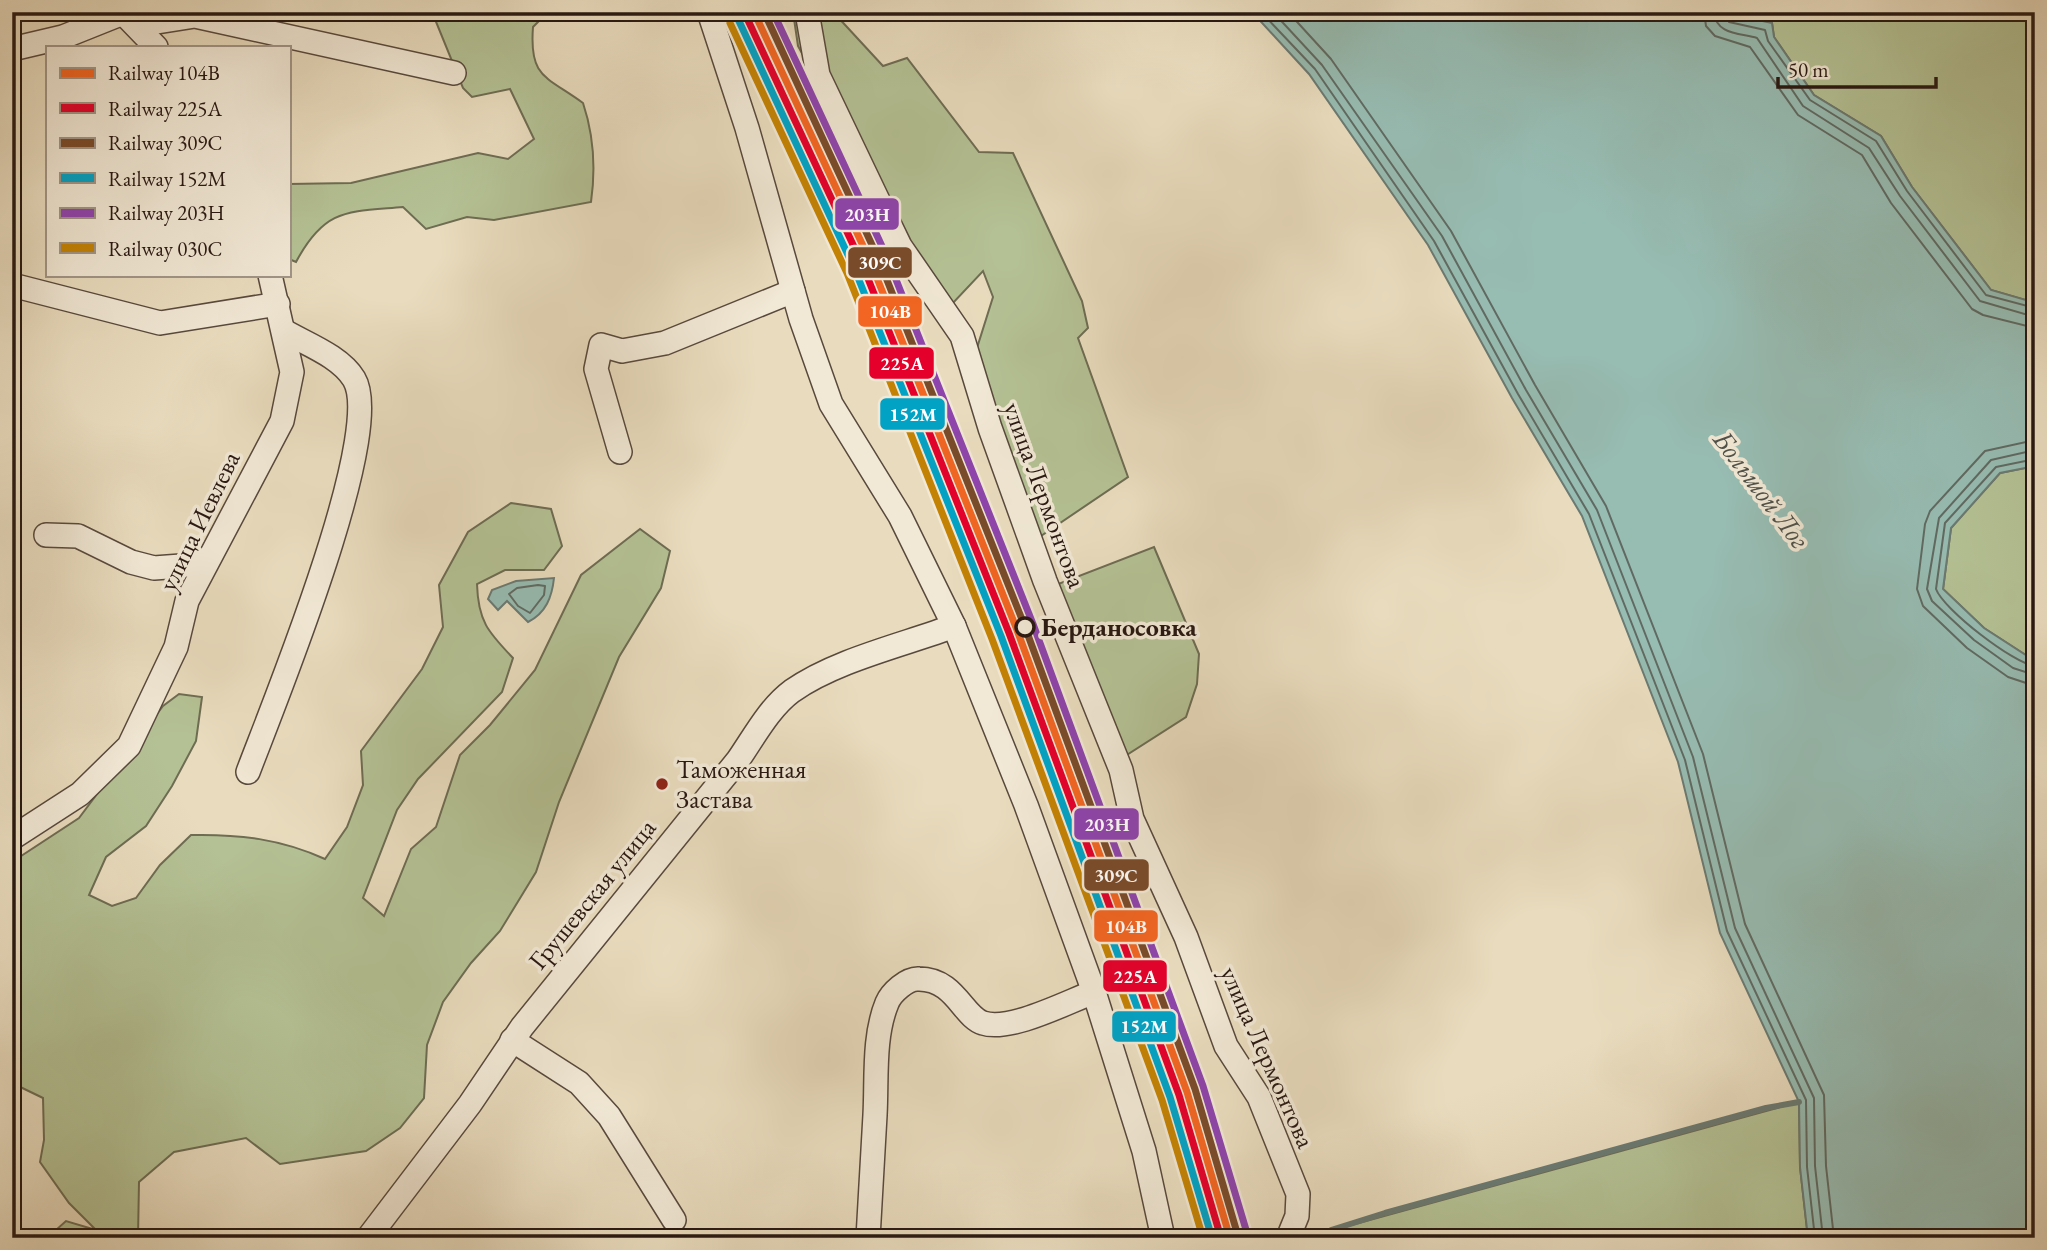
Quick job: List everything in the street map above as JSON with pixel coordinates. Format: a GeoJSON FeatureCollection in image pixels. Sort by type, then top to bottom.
{"type":"FeatureCollection","features":[{"type":"Feature","properties":{"kind":"street"},"geometry":{"type":"LineString","coordinates":[[709,12],[747,128],[793,291],[831,404],[900,516],[954,626],[996,728],[1094,992],[1144,1151],[1163,1238]]}},
{"type":"Feature","properties":{"kind":"street","name":"улица Лермонтова"},"geometry":{"type":"LineString","coordinates":[[807,12],[818,75],[884,213],[900,246],[962,336],[990,428],[1045,581],[1121,770],[1132,820],[1186,937],[1226,1046],[1259,1097],[1298,1194],[1297,1216],[1288,1238]]}},
{"type":"Feature","properties":{"kind":"street"},"geometry":{"type":"LineString","coordinates":[[12,49],[63,37],[127,17],[195,16],[454,73]]}},
{"type":"Feature","properties":{"kind":"street"},"geometry":{"type":"LineString","coordinates":[[127,17],[155,46]]}},
{"type":"Feature","properties":{"kind":"street","name":"улица Иевлева"},"geometry":{"type":"LineString","coordinates":[[12,838],[80,794],[129,746],[176,647],[187,601],[282,421],[292,372],[270,276]]}},
{"type":"Feature","properties":{"kind":"street"},"geometry":{"type":"LineString","coordinates":[[12,285],[160,323],[278,304]]}},
{"type":"Feature","properties":{"kind":"street"},"geometry":{"type":"LineString","coordinates":[[620,452],[596,369],[601,345],[622,351],[665,343],[793,291]]}},
{"type":"Feature","properties":{"kind":"street"},"geometry":{"type":"LineString","coordinates":[[248,772],[325,564],[351,473],[359,402],[355,380],[337,361],[284,331]]}},
{"type":"Feature","properties":{"kind":"street"},"geometry":{"type":"LineString","coordinates":[[46,536],[78,537],[131,562],[154,568],[181,566],[208,559]]}},
{"type":"Feature","properties":{"kind":"street","name":"Грушевская улица"},"geometry":{"type":"LineString","coordinates":[[368,1238],[470,1104],[512,1040],[738,760],[769,715],[791,692],[826,672],[954,626]]}},
{"type":"Feature","properties":{"kind":"street"},"geometry":{"type":"LineString","coordinates":[[868,1238],[877,1053],[887,1002],[903,984],[919,978],[943,986],[959,997],[972,1017],[982,1023],[1003,1026],[1094,992]]}},
{"type":"Feature","properties":{"kind":"street"},"geometry":{"type":"LineString","coordinates":[[512,1040],[579,1083],[602,1108],[665,1201],[674,1220]]}},
{"type":"Feature","properties":{"kind":"green space"},"geometry":{"type":"Polygon","coordinates":[[[432,12],[548,12],[533,27],[534,57],[537,66],[550,81],[583,103],[593,152],[591,202],[494,220],[467,217],[426,229],[403,207],[352,212],[328,222],[317,231],[296,262],[290,259],[290,184],[351,183],[478,153],[508,159],[534,139],[510,89],[472,97],[463,88],[432,12]]]}},
{"type":"Feature","properties":{"kind":"green space"},"geometry":{"type":"Polygon","coordinates":[[[793,12],[817,12],[823,19],[835,14],[883,66],[907,58],[979,152],[1013,153],[1082,301],[1088,328],[1078,338],[1128,477],[1038,538],[971,367],[993,297],[983,271],[953,303],[896,229],[798,46],[793,12]]]}},
{"type":"Feature","properties":{"kind":"green space"},"geometry":{"type":"Polygon","coordinates":[[[1721,12],[2035,12],[2035,363],[2032,356],[2032,302],[1991,290],[1912,187],[1881,136],[1814,95],[1774,37],[1772,23],[1721,12]]]}},
{"type":"Feature","properties":{"kind":"green space"},"geometry":{"type":"Polygon","coordinates":[[[2035,466],[2035,661],[1984,628],[1943,589],[1951,528],[2000,473],[2035,466]]]}},
{"type":"Feature","properties":{"kind":"green space"},"geometry":{"type":"Polygon","coordinates":[[[511,503],[551,509],[562,546],[544,570],[505,570],[477,584],[482,617],[497,641],[513,658],[502,692],[418,779],[397,810],[363,898],[384,916],[411,849],[436,827],[460,755],[490,725],[535,670],[581,575],[640,529],[670,551],[661,588],[619,657],[559,802],[536,872],[500,931],[471,963],[443,1002],[427,1045],[424,1098],[400,1128],[366,1151],[280,1164],[246,1138],[174,1152],[139,1182],[138,1238],[47,1238],[66,1221],[96,1230],[69,1203],[40,1162],[44,1140],[43,1098],[12,1083],[12,862],[79,818],[163,706],[179,694],[202,697],[196,741],[172,786],[146,826],[106,857],[89,895],[112,906],[136,898],[160,865],[191,835],[260,839],[325,859],[347,827],[363,785],[361,751],[422,669],[443,627],[439,585],[468,532],[511,503]]]}},
{"type":"Feature","properties":{"kind":"green space"},"geometry":{"type":"Polygon","coordinates":[[[1154,547],[1199,654],[1197,684],[1186,717],[1122,758],[1053,586],[1154,547]]]}},
{"type":"Feature","properties":{"kind":"green space"},"geometry":{"type":"Polygon","coordinates":[[[1799,1102],[1800,1167],[1808,1238],[1339,1238],[1337,1229],[1799,1102]]]}},
{"type":"Feature","properties":{"kind":"water","name":"Большой Лог"},"geometry":{"type":"Polygon","coordinates":[[[1252,12],[1720,12],[1772,23],[1774,37],[1814,95],[1881,136],[1912,187],[1991,290],[2033,302],[2035,466],[2000,473],[1951,528],[1943,589],[1984,628],[2035,661],[2035,1238],[1808,1238],[1800,1167],[1799,1102],[1720,933],[1678,762],[1582,516],[1512,398],[1428,245],[1309,74],[1252,12]]]}},
{"type":"Feature","properties":{"kind":"water"},"geometry":{"type":"Polygon","coordinates":[[[554,578],[547,604],[528,622],[507,601],[498,610],[488,599],[492,590],[516,581],[554,578]]]}},
{"type":"Feature","properties":{"kind":"waterway"},"geometry":{"type":"LineString","coordinates":[[1326,1238],[1331,1230],[1385,1213],[1766,1108],[1799,1102]]}},
{"type":"Feature","properties":{"kind":"rail line","name":"104В"},"geometry":{"type":"LineString","coordinates":[[754,12],[871,263],[1017,630],[1187,1092],[1230,1238]]}},
{"type":"Feature","properties":{"kind":"rail line","name":"309С"},"geometry":{"type":"LineString","coordinates":[[764,12],[879,260],[1025,627],[1195,1089],[1238,1236]]}},
{"type":"Feature","properties":{"kind":"rail line","name":"203Н"},"geometry":{"type":"LineString","coordinates":[[773,12],[887,257],[1033,624],[1203,1086],[1247,1233]]}},
{"type":"Feature","properties":{"kind":"rail line","name":"225А"},"geometry":{"type":"LineString","coordinates":[[746,16],[863,266],[1009,633],[1179,1095],[1221,1238]]}},
{"type":"Feature","properties":{"kind":"rail line","name":"152М"},"geometry":{"type":"LineString","coordinates":[[738,19],[855,270],[1001,636],[1170,1097],[1212,1238]]}},
{"type":"Feature","properties":{"kind":"rail line","name":"030C"},"geometry":{"type":"LineString","coordinates":[[730,23],[847,273],[992,639],[1162,1100],[1203,1238]]}},
{"type":"Feature","properties":{"kind":"place","name":"Берданосовка"},"geometry":{"type":"Point","coordinates":[1025,627]}},
{"type":"Feature","properties":{"kind":"place","name":"Таможенная Застава"},"geometry":{"type":"Point","coordinates":[662,784]}}]}
